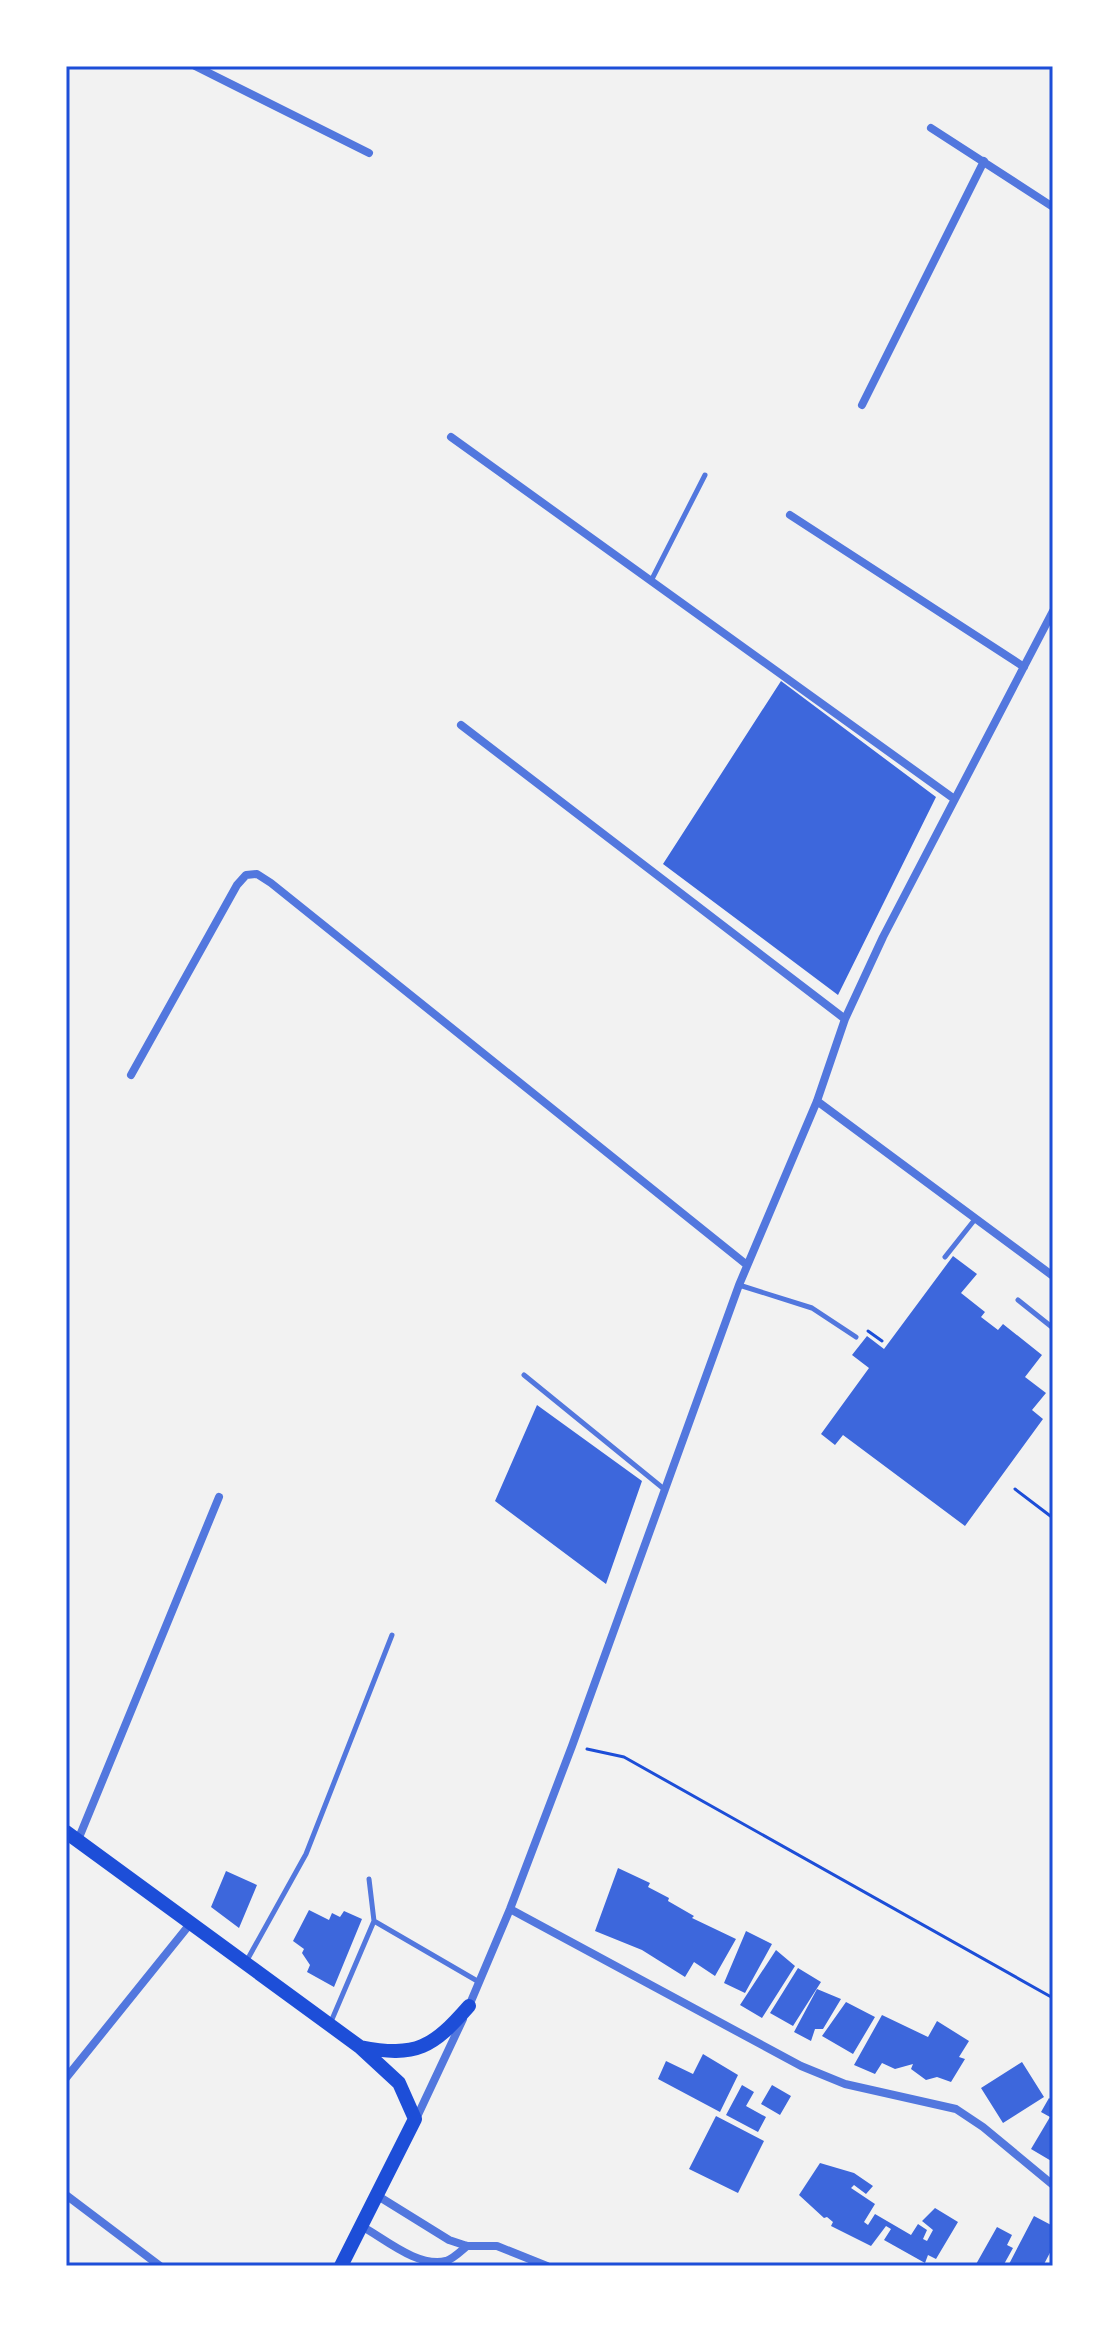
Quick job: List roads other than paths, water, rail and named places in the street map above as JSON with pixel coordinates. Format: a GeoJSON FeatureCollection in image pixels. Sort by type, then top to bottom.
{"type":"FeatureCollection","features":[{"type":"Feature","properties":{"kind":"main road"},"geometry":{"type":"LineString","coordinates":[[72,1836],[360,2047],[399,2083],[415,2119],[341,2266]]}},
{"type":"Feature","properties":{"kind":"main road"},"geometry":{"type":"LineString","coordinates":[[360,2047],[382,2051],[413,2049],[443,2035],[469,2006]]}},
{"type":"Feature","properties":{"kind":"street"},"geometry":{"type":"LineString","coordinates":[[195,66],[369,153]]}},
{"type":"Feature","properties":{"kind":"street"},"geometry":{"type":"LineString","coordinates":[[931,128],[1053,207]]}},
{"type":"Feature","properties":{"kind":"street"},"geometry":{"type":"LineString","coordinates":[[862,405],[984,161]]}},
{"type":"Feature","properties":{"kind":"street"},"geometry":{"type":"LineString","coordinates":[[451,437],[953,798]]}},
{"type":"Feature","properties":{"kind":"street"},"geometry":{"type":"LineString","coordinates":[[790,515],[1024,667]]}},
{"type":"Feature","properties":{"kind":"street"},"geometry":{"type":"LineString","coordinates":[[415,2119],[480,1982],[510,1909],[739,1285],[817,1101],[845,1019],[953,798],[1053,611]]}},
{"type":"Feature","properties":{"kind":"street"},"geometry":{"type":"LineString","coordinates":[[1044,629],[1053,636]]}},
{"type":"Feature","properties":{"kind":"street"},"geometry":{"type":"LineString","coordinates":[[461,725],[845,1019]]}},
{"type":"Feature","properties":{"kind":"street"},"geometry":{"type":"LineString","coordinates":[[131,1075],[237,885],[246,875],[257,874],[747,1265]]}},
{"type":"Feature","properties":{"kind":"street"},"geometry":{"type":"LineString","coordinates":[[817,1101],[1053,1276]]}},
{"type":"Feature","properties":{"kind":"street"},"geometry":{"type":"LineString","coordinates":[[72,1836],[219,1497]]}},
{"type":"Feature","properties":{"kind":"street"},"geometry":{"type":"LineString","coordinates":[[510,1909],[801,2066],[845,2084],[956,2109],[983,2127],[1053,2185]]}},
{"type":"Feature","properties":{"kind":"street"},"geometry":{"type":"LineString","coordinates":[[66,2078],[190,1924]]}},
{"type":"Feature","properties":{"kind":"street"},"geometry":{"type":"LineString","coordinates":[[66,2195],[160,2266]]}},
{"type":"Feature","properties":{"kind":"street"},"geometry":{"type":"LineString","coordinates":[[378,2196],[449,2240],[467,2246],[497,2246],[547,2266]]}},
{"type":"Feature","properties":{"kind":"street"},"geometry":{"type":"LineString","coordinates":[[363,2227],[421,2259],[435,2262],[449,2261],[467,2246]]}},
{"type":"Feature","properties":{"kind":"lane"},"geometry":{"type":"LineString","coordinates":[[651,581],[705,475]]}},
{"type":"Feature","properties":{"kind":"lane"},"geometry":{"type":"LineString","coordinates":[[945,1257],[976,1218]]}},
{"type":"Feature","properties":{"kind":"lane"},"geometry":{"type":"LineString","coordinates":[[739,1285],[812,1308],[856,1337]]}},
{"type":"Feature","properties":{"kind":"lane"},"geometry":{"type":"LineString","coordinates":[[1018,1300],[1053,1328]]}},
{"type":"Feature","properties":{"kind":"lane"},"geometry":{"type":"LineString","coordinates":[[524,1375],[664,1489]]}},
{"type":"Feature","properties":{"kind":"lane"},"geometry":{"type":"LineString","coordinates":[[245,1963],[306,1854],[392,1635]]}},
{"type":"Feature","properties":{"kind":"lane"},"geometry":{"type":"LineString","coordinates":[[330,2025],[374,1921],[369,1879]]}},
{"type":"Feature","properties":{"kind":"lane"},"geometry":{"type":"LineString","coordinates":[[374,1921],[480,1982]]}}]}
